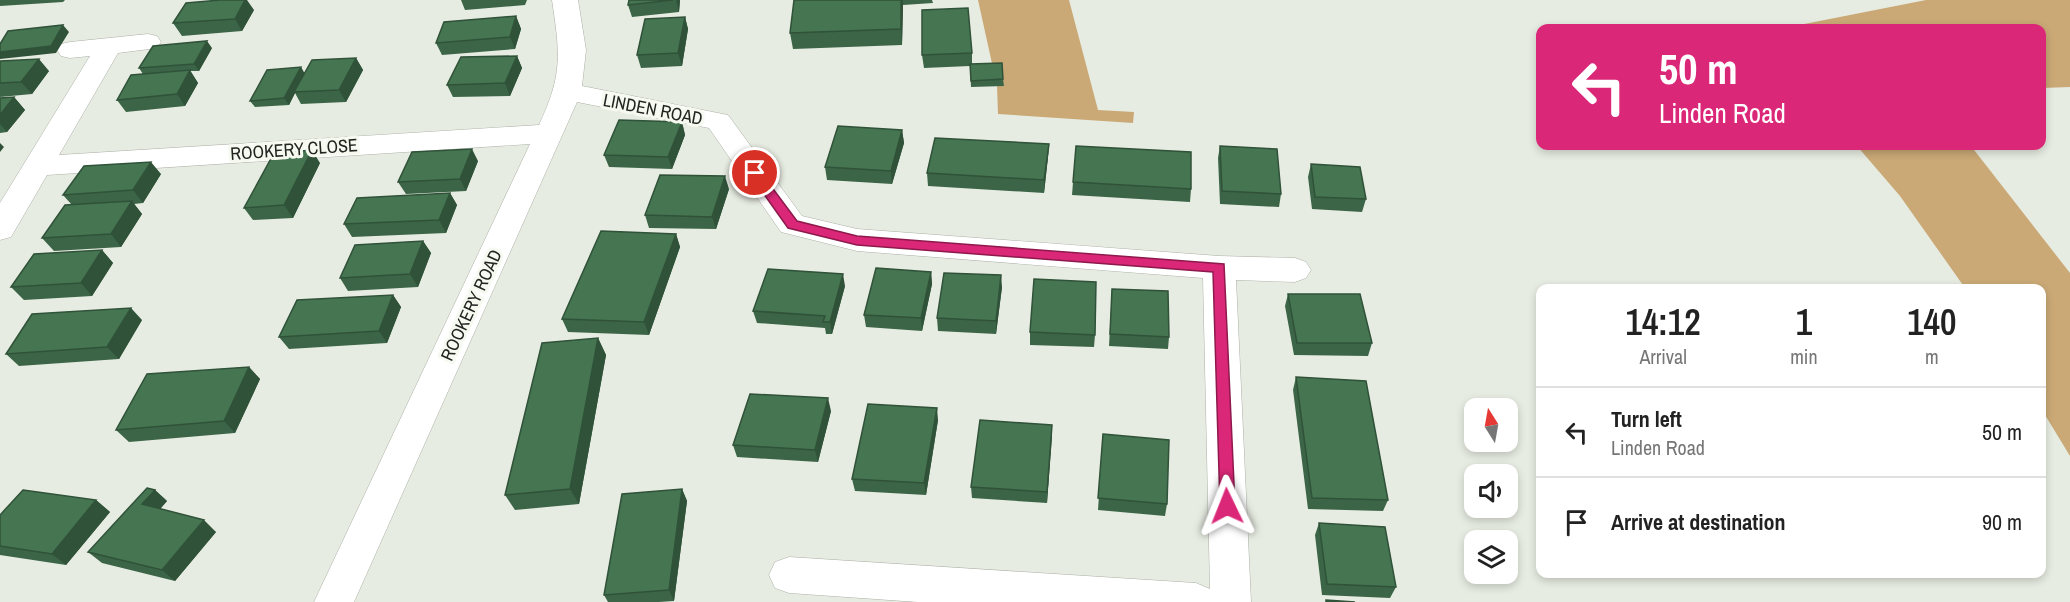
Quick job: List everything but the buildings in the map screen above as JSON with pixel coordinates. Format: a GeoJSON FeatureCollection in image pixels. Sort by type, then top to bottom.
{"type":"FeatureCollection","features":[{"type":"Feature","properties":{"kind":"street","name":"ROOKERY ROAD"},"geometry":{"type":"LineString","coordinates":[[334,602],[568,92],[573,50],[566,0]]}},
{"type":"Feature","properties":{"kind":"street"},"geometry":{"type":"LineString","coordinates":[[70,50],[148,42]]}},
{"type":"Feature","properties":{"kind":"street"},"geometry":{"type":"LineString","coordinates":[[0,229],[109,46]]}},
{"type":"Feature","properties":{"kind":"street","name":"LINDEN ROAD"},"geometry":{"type":"LineString","coordinates":[[568,92],[718,121],[792,224],[857,240],[1219,268],[1295,270]]}},
{"type":"Feature","properties":{"kind":"street","name":"ROOKERY CLOSE"},"geometry":{"type":"LineString","coordinates":[[37,166],[550,133]]}},
{"type":"Feature","properties":{"kind":"street"},"geometry":{"type":"LineString","coordinates":[[1219,268],[1231,602]]}},
{"type":"Feature","properties":{"kind":"street"},"geometry":{"type":"LineString","coordinates":[[789,575],[864,591],[1196,602]]}},
{"type":"Feature","properties":{"kind":"shaded area"},"geometry":{"type":"Polygon","coordinates":[[[978,0],[1069,0],[1098,110],[1134,112],[1133,123],[998,114],[997,86],[978,0]]]}},
{"type":"Feature","properties":{"kind":"shaded area"},"geometry":{"type":"Polygon","coordinates":[[[1926,0],[2070,0],[2070,87],[2046,88],[2046,24],[1804,24],[1926,0]]]}},
{"type":"Feature","properties":{"kind":"shaded area"},"geometry":{"type":"Polygon","coordinates":[[[1860,150],[1974,150],[2070,273],[2070,456],[2046,417],[2046,284],[1962,284],[1900,196],[1860,150]]]}},
{"type":"Feature","properties":{"kind":"route"},"geometry":{"type":"LineString","coordinates":[[755,173],[792,224],[857,240],[1219,268],[1227,506]]}}]}
